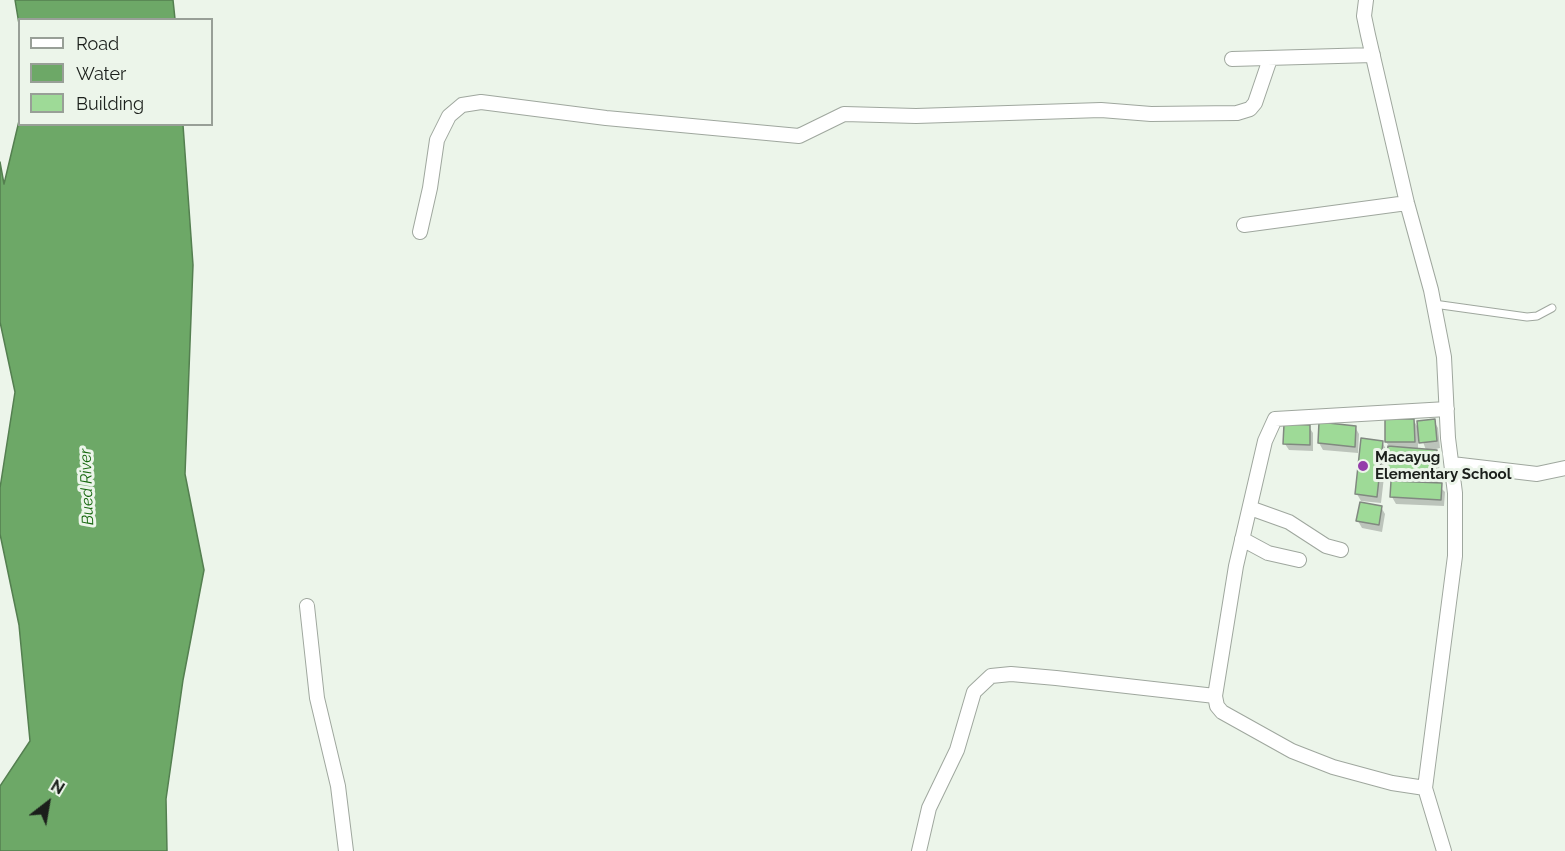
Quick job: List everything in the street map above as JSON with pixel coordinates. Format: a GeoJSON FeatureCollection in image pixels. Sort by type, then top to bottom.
{"type":"FeatureCollection","features":[{"type":"Feature","properties":{"kind":"street"},"geometry":{"type":"LineString","coordinates":[[1366,0],[1364,16],[1407,203],[1434,304],[1444,357],[1455,493],[1455,556],[1425,788],[1444,851]]}},
{"type":"Feature","properties":{"kind":"street"},"geometry":{"type":"LineString","coordinates":[[1232,59],[1373,55]]}},
{"type":"Feature","properties":{"kind":"street"},"geometry":{"type":"LineString","coordinates":[[420,232],[430,188],[437,140],[449,116],[462,105],[481,102],[606,118],[799,136],[844,114],[916,116],[1101,110],[1151,114],[1237,113],[1250,109],[1255,103],[1270,59]]}},
{"type":"Feature","properties":{"kind":"street"},"geometry":{"type":"LineString","coordinates":[[1244,225],[1407,203]]}},
{"type":"Feature","properties":{"kind":"street"},"geometry":{"type":"LineString","coordinates":[[1425,788],[1392,783],[1333,767],[1292,751],[1222,712],[1217,706],[1215,696],[1242,538],[1265,441],[1275,419],[1447,409]]}},
{"type":"Feature","properties":{"kind":"street"},"geometry":{"type":"LineString","coordinates":[[1452,464],[1537,474],[1565,468]]}},
{"type":"Feature","properties":{"kind":"street"},"geometry":{"type":"LineString","coordinates":[[1250,508],[1289,522],[1326,546],[1341,550]]}},
{"type":"Feature","properties":{"kind":"street"},"geometry":{"type":"LineString","coordinates":[[1242,538],[1268,553],[1299,560]]}},
{"type":"Feature","properties":{"kind":"street"},"geometry":{"type":"LineString","coordinates":[[307,606],[317,698],[338,786],[345,851]]}},
{"type":"Feature","properties":{"kind":"street"},"geometry":{"type":"LineString","coordinates":[[920,851],[929,808],[957,750],[974,692],[991,676],[1011,674],[1056,678],[1215,696]]}},
{"type":"Feature","properties":{"kind":"lane"},"geometry":{"type":"LineString","coordinates":[[1434,304],[1527,317],[1537,316],[1552,308]]}},
{"type":"Feature","properties":{"kind":"water"},"geometry":{"type":"Polygon","coordinates":[[[15,0],[173,0],[175,18],[18,18],[15,0]]]}},
{"type":"Feature","properties":{"kind":"water","name":"Bued River"},"geometry":{"type":"Polygon","coordinates":[[[18,125],[183,126],[193,265],[185,474],[204,570],[183,680],[166,799],[167,851],[0,851],[0,786],[30,741],[19,625],[0,534],[0,488],[15,392],[0,322],[0,162],[4,184],[18,125]]]}},
{"type":"Feature","properties":{"kind":"building"},"geometry":{"type":"Polygon","coordinates":[[[1385,419],[1414,419],[1415,442],[1385,442],[1385,419]]]}},
{"type":"Feature","properties":{"kind":"building"},"geometry":{"type":"Polygon","coordinates":[[[1435,419],[1437,441],[1419,443],[1417,421],[1435,419]]]}},
{"type":"Feature","properties":{"kind":"building"},"geometry":{"type":"Polygon","coordinates":[[[1319,422],[1356,426],[1355,447],[1318,443],[1319,422]]]}},
{"type":"Feature","properties":{"kind":"building"},"geometry":{"type":"Polygon","coordinates":[[[1284,424],[1310,425],[1310,445],[1283,444],[1284,424]]]}},
{"type":"Feature","properties":{"kind":"building"},"geometry":{"type":"Polygon","coordinates":[[[1361,438],[1383,441],[1377,497],[1355,494],[1361,438]]]}},
{"type":"Feature","properties":{"kind":"building"},"geometry":{"type":"Polygon","coordinates":[[[1388,446],[1437,450],[1435,480],[1385,476],[1388,446]]]}},
{"type":"Feature","properties":{"kind":"building"},"geometry":{"type":"Polygon","coordinates":[[[1391,481],[1442,483],[1441,500],[1390,497],[1391,481]]]}},
{"type":"Feature","properties":{"kind":"building"},"geometry":{"type":"Polygon","coordinates":[[[1360,502],[1382,506],[1379,525],[1356,521],[1360,502]]]}},
{"type":"Feature","properties":{"kind":"place","name":"Macayug Elementary School"},"geometry":{"type":"Point","coordinates":[1363,466]}}]}
